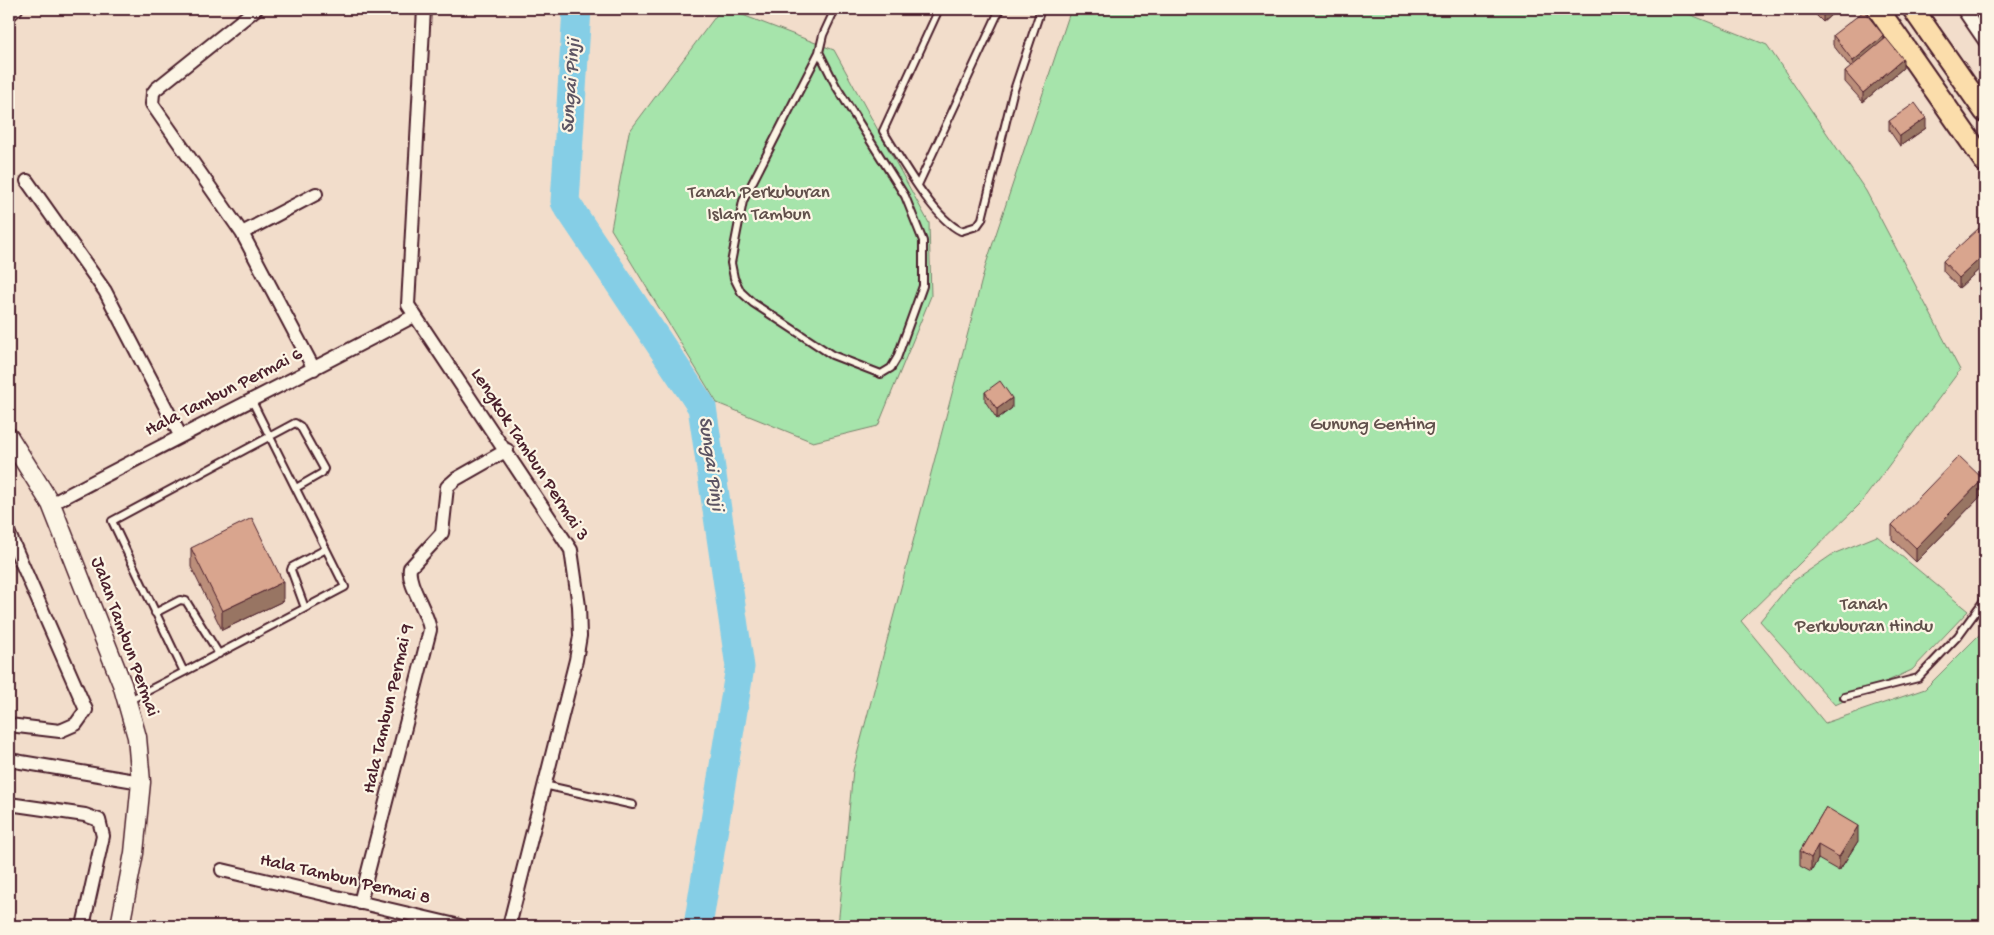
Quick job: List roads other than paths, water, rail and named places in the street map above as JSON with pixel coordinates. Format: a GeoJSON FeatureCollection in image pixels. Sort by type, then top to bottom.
{"type":"FeatureCollection","features":[{"type":"Feature","properties":{"kind":"main road"},"geometry":{"type":"LineString","coordinates":[[1878,9],[1985,162]]}},
{"type":"Feature","properties":{"kind":"main road"},"geometry":{"type":"LineString","coordinates":[[1914,9],[1985,112]]}},
{"type":"Feature","properties":{"kind":"street"},"geometry":{"type":"LineString","coordinates":[[9,15],[16,9]]}},
{"type":"Feature","properties":{"kind":"street"},"geometry":{"type":"LineString","coordinates":[[256,9],[156,89],[151,99],[154,108],[242,233],[314,369]]}},
{"type":"Feature","properties":{"kind":"street","name":"Lengkok Tambun Permai 3"},"geometry":{"type":"LineString","coordinates":[[424,9],[407,292],[408,305],[507,450],[571,550],[576,574],[580,636],[576,660],[509,926]]}},
{"type":"Feature","properties":{"kind":"street"},"geometry":{"type":"LineString","coordinates":[[1963,9],[1985,41]]}},
{"type":"Feature","properties":{"kind":"street"},"geometry":{"type":"LineString","coordinates":[[27,181],[105,291],[180,434]]}},
{"type":"Feature","properties":{"kind":"street"},"geometry":{"type":"LineString","coordinates":[[242,233],[316,194]]}},
{"type":"Feature","properties":{"kind":"street","name":"Hala Tambun Permai 6"},"geometry":{"type":"LineString","coordinates":[[50,504],[180,434],[252,401],[414,316]]}},
{"type":"Feature","properties":{"kind":"street","name":"Jalan Tambun Permai"},"geometry":{"type":"LineString","coordinates":[[9,437],[50,504],[102,631],[127,701],[137,737],[141,782],[134,853],[120,926]]}},
{"type":"Feature","properties":{"kind":"street","name":"Hala Tambun Permai 9"},"geometry":{"type":"LineString","coordinates":[[360,903],[430,630],[429,618],[410,579],[410,568],[442,533],[447,487],[456,479],[507,450]]}},
{"type":"Feature","properties":{"kind":"street"},"geometry":{"type":"LineString","coordinates":[[9,534],[86,710],[76,724],[60,731],[9,725]]}},
{"type":"Feature","properties":{"kind":"street"},"geometry":{"type":"LineString","coordinates":[[9,760],[141,782]]}},
{"type":"Feature","properties":{"kind":"street"},"geometry":{"type":"LineString","coordinates":[[9,804],[85,815],[98,820],[103,836],[83,926]]}},
{"type":"Feature","properties":{"kind":"street","name":"Hala Tambun Permai 8"},"geometry":{"type":"LineString","coordinates":[[222,870],[460,926]]}},
{"type":"Feature","properties":{"kind":"lane"},"geometry":{"type":"LineString","coordinates":[[819,52],[836,86],[905,196],[923,240],[923,286],[897,358],[891,368],[881,374],[832,356],[753,303],[741,292],[734,278],[731,263],[743,201],[819,52],[823,36],[835,9]]}},
{"type":"Feature","properties":{"kind":"lane"},"geometry":{"type":"LineString","coordinates":[[939,9],[883,131],[918,185],[950,226],[962,231],[977,226],[982,219],[1013,93],[1041,9]]}},
{"type":"Feature","properties":{"kind":"lane"},"geometry":{"type":"LineString","coordinates":[[918,185],[1000,9]]}},
{"type":"Feature","properties":{"kind":"lane"},"geometry":{"type":"LineString","coordinates":[[127,701],[345,587],[252,401]]}},
{"type":"Feature","properties":{"kind":"lane"},"geometry":{"type":"LineString","coordinates":[[184,672],[112,521],[269,435],[297,424],[324,469],[322,473],[296,488]]}},
{"type":"Feature","properties":{"kind":"lane"},"geometry":{"type":"LineString","coordinates":[[306,608],[291,570],[292,567],[326,549]]}},
{"type":"Feature","properties":{"kind":"lane"},"geometry":{"type":"LineString","coordinates":[[1844,697],[1918,678],[1958,636],[1985,599]]}},
{"type":"Feature","properties":{"kind":"lane"},"geometry":{"type":"LineString","coordinates":[[155,613],[180,600],[186,601],[219,654]]}},
{"type":"Feature","properties":{"kind":"lane"},"geometry":{"type":"LineString","coordinates":[[544,785],[633,804]]}},
{"type":"Feature","properties":{"kind":"waterway","name":"Sungai Pinji"},"geometry":{"type":"LineString","coordinates":[[577,9],[565,202],[702,407],[740,667],[698,926]]}},
{"type":"Feature","properties":{"kind":"park label","name":"Tanah Perkuburan Islam Tambun"},"geometry":{"type":"Point","coordinates":[759,204]}},
{"type":"Feature","properties":{"kind":"park label","name":"Gunung Genting"},"geometry":{"type":"Point","coordinates":[1373,425]}},
{"type":"Feature","properties":{"kind":"park label","name":"Tanah Perkuburan Hindu"},"geometry":{"type":"Point","coordinates":[1864,616]}}]}
